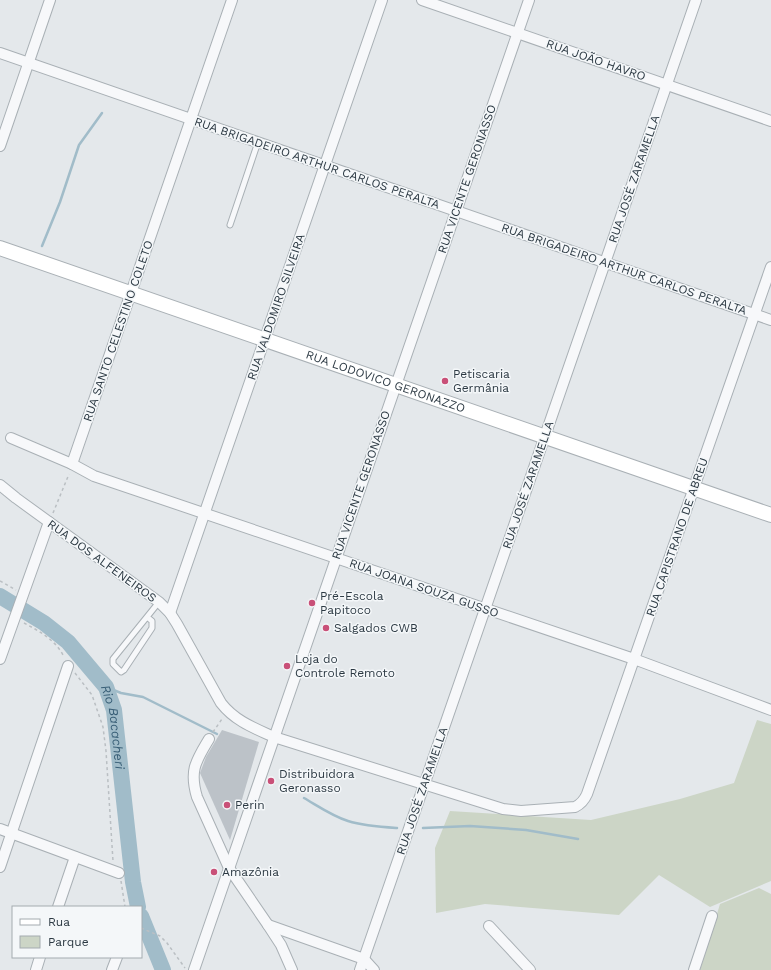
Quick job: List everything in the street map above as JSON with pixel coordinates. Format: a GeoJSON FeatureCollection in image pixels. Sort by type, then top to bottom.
{"type":"FeatureCollection","features":[{"type":"Feature","properties":{"kind":"main road","name":"RUA LODOVICO GERONAZZO"},"geometry":{"type":"LineString","coordinates":[[0,248],[771,515]]}},
{"type":"Feature","properties":{"kind":"street"},"geometry":{"type":"LineString","coordinates":[[0,146],[50,0]]}},
{"type":"Feature","properties":{"kind":"street","name":"RUA SANTO CELESTINO COLETO"},"geometry":{"type":"LineString","coordinates":[[72,464],[232,0]]}},
{"type":"Feature","properties":{"kind":"street","name":"RUA VALDOMIRO SILVEIRA"},"geometry":{"type":"LineString","coordinates":[[170,613],[382,0]]}},
{"type":"Feature","properties":{"kind":"street","name":"RUA JOÃO HAVRO"},"geometry":{"type":"LineString","coordinates":[[422,0],[771,121]]}},
{"type":"Feature","properties":{"kind":"street","name":"RUA VICENTE GERONASSO"},"geometry":{"type":"LineString","coordinates":[[194,970],[529,0]]}},
{"type":"Feature","properties":{"kind":"street","name":"RUA JOSÉ ZARAMELLA"},"geometry":{"type":"LineString","coordinates":[[360,970],[696,0]]}},
{"type":"Feature","properties":{"kind":"street","name":"RUA BRIGADEIRO ARTHUR CARLOS PERALTA"},"geometry":{"type":"LineString","coordinates":[[0,53],[771,320]]}},
{"type":"Feature","properties":{"kind":"street","name":"RUA CAPISTRANO DE ABREU"},"geometry":{"type":"LineString","coordinates":[[579,805],[584,801],[587,794],[771,267]]}},
{"type":"Feature","properties":{"kind":"street","name":"RUA JOANA SOUZA GUSSO"},"geometry":{"type":"LineString","coordinates":[[11,438],[72,464],[94,476],[634,659],[771,710]]}},
{"type":"Feature","properties":{"kind":"street","name":"RUA DOS ALFENEIROS"},"geometry":{"type":"LineString","coordinates":[[0,485],[159,602],[170,613],[216,694],[228,711],[246,724],[274,737],[495,807],[512,811],[567,809],[579,805]]}},
{"type":"Feature","properties":{"kind":"street"},"geometry":{"type":"LineString","coordinates":[[0,659],[49,522]]}},
{"type":"Feature","properties":{"kind":"street"},"geometry":{"type":"LineString","coordinates":[[0,866],[68,666]]}},
{"type":"Feature","properties":{"kind":"street"},"geometry":{"type":"LineString","coordinates":[[209,739],[195,766],[193,784],[203,811],[229,868],[281,945],[292,970]]}},
{"type":"Feature","properties":{"kind":"street"},"geometry":{"type":"LineString","coordinates":[[0,829],[119,874]]}},
{"type":"Feature","properties":{"kind":"street"},"geometry":{"type":"LineString","coordinates":[[58,906],[75,857]]}},
{"type":"Feature","properties":{"kind":"street"},"geometry":{"type":"LineString","coordinates":[[694,970],[712,916]]}},
{"type":"Feature","properties":{"kind":"street"},"geometry":{"type":"LineString","coordinates":[[268,925],[364,959],[374,970]]}},
{"type":"Feature","properties":{"kind":"street"},"geometry":{"type":"LineString","coordinates":[[489,926],[530,970]]}},
{"type":"Feature","properties":{"kind":"street"},"geometry":{"type":"LineString","coordinates":[[36,970],[40,958]]}},
{"type":"Feature","properties":{"kind":"street"},"geometry":{"type":"LineString","coordinates":[[112,970],[117,958]]}},
{"type":"Feature","properties":{"kind":"lane"},"geometry":{"type":"LineString","coordinates":[[230,225],[258,142]]}},
{"type":"Feature","properties":{"kind":"lane"},"geometry":{"type":"LineString","coordinates":[[147,617],[152,621],[152,628],[124,670],[121,672],[113,664],[113,659],[159,602]]}},
{"type":"Feature","properties":{"kind":"path"},"geometry":{"type":"LineString","coordinates":[[49,522],[72,464]]}},
{"type":"Feature","properties":{"kind":"path"},"geometry":{"type":"LineString","coordinates":[[0,581],[22,597]]}},
{"type":"Feature","properties":{"kind":"path"},"geometry":{"type":"LineString","coordinates":[[16,616],[49,638],[60,649],[68,666],[76,673],[92,696],[103,727],[106,751],[113,864],[121,878],[125,906]]}},
{"type":"Feature","properties":{"kind":"path"},"geometry":{"type":"LineString","coordinates":[[142,928],[160,936],[167,943],[186,970]]}},
{"type":"Feature","properties":{"kind":"green space"},"geometry":{"type":"Polygon","coordinates":[[[757,720],[771,724],[771,881],[710,907],[659,875],[619,915],[485,904],[436,913],[435,848],[450,811],[591,820],[680,799],[734,783],[757,720]]]}},
{"type":"Feature","properties":{"kind":"green space"},"geometry":{"type":"Polygon","coordinates":[[[759,888],[771,894],[771,970],[700,970],[720,904],[759,888]]]}},
{"type":"Feature","properties":{"kind":"building","name":"Perin"},"geometry":{"type":"Polygon","coordinates":[[[222,730],[259,742],[230,840],[200,773],[206,757],[222,730]]]}},
{"type":"Feature","properties":{"kind":"waterway"},"geometry":{"type":"LineString","coordinates":[[42,246],[60,202],[79,145],[102,113]]}},
{"type":"Feature","properties":{"kind":"waterway","name":"Rio Bacacheri"},"geometry":{"type":"LineString","coordinates":[[0,596],[44,623],[68,642],[106,687],[114,710],[133,882],[138,906]]}},
{"type":"Feature","properties":{"kind":"waterway"},"geometry":{"type":"LineString","coordinates":[[106,687],[121,693],[143,697],[217,734]]}},
{"type":"Feature","properties":{"kind":"waterway"},"geometry":{"type":"LineString","coordinates":[[304,798],[331,814],[354,823],[397,828]]}},
{"type":"Feature","properties":{"kind":"waterway"},"geometry":{"type":"LineString","coordinates":[[423,828],[470,826],[526,830],[578,839]]}},
{"type":"Feature","properties":{"kind":"waterway","name":"Rio Bacacheri"},"geometry":{"type":"LineString","coordinates":[[142,918],[163,970]]}},
{"type":"Feature","properties":{"kind":"place","name":"Petiscaria Germânia"},"geometry":{"type":"Point","coordinates":[445,381]}},
{"type":"Feature","properties":{"kind":"place","name":"Pré-Escola Papitoco"},"geometry":{"type":"Point","coordinates":[312,603]}},
{"type":"Feature","properties":{"kind":"place","name":"Salgados CWB"},"geometry":{"type":"Point","coordinates":[326,628]}},
{"type":"Feature","properties":{"kind":"place","name":"Loja do Controle Remoto"},"geometry":{"type":"Point","coordinates":[287,666]}},
{"type":"Feature","properties":{"kind":"place","name":"Distribuidora Geronasso"},"geometry":{"type":"Point","coordinates":[271,781]}},
{"type":"Feature","properties":{"kind":"place","name":"Perin"},"geometry":{"type":"Point","coordinates":[227,805]}},
{"type":"Feature","properties":{"kind":"place","name":"Amazônia"},"geometry":{"type":"Point","coordinates":[214,872]}}]}
